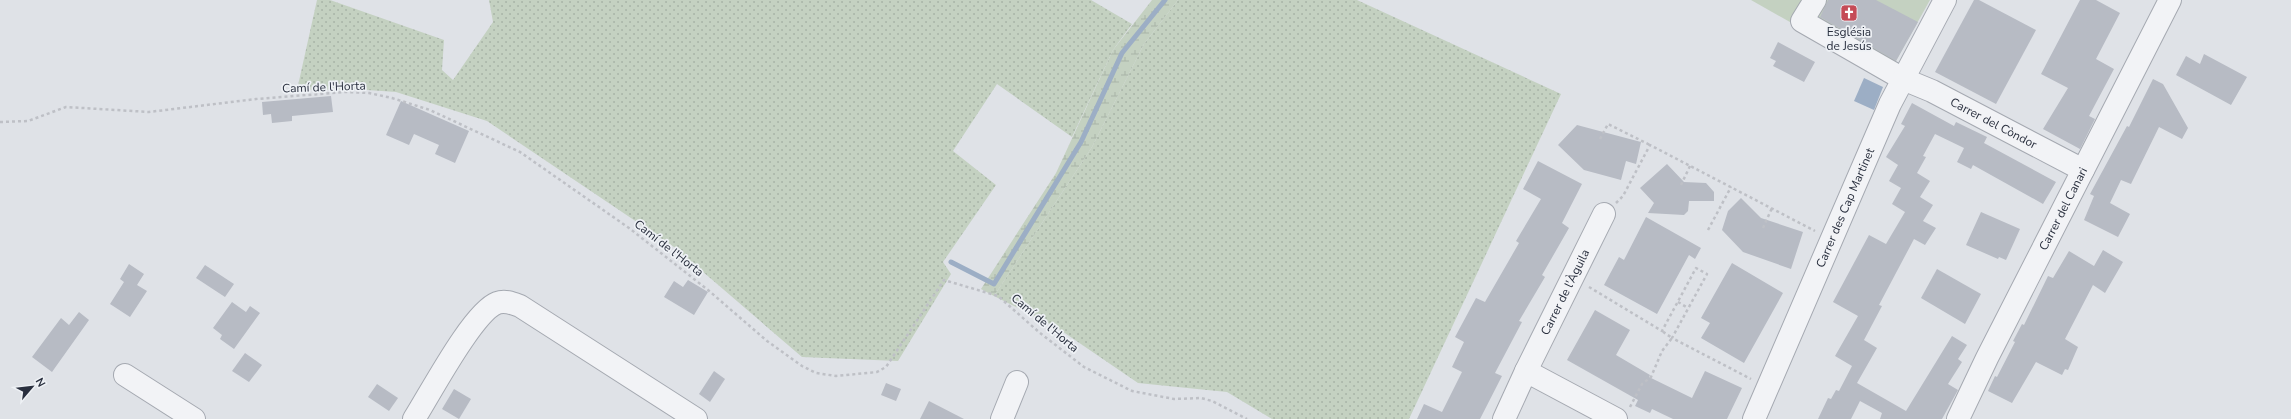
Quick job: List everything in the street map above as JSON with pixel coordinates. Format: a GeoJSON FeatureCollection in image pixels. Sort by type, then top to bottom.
{"type":"FeatureCollection","features":[{"type":"Feature","properties":{"kind":"street","name":"Carrer del Còndor"},"geometry":{"type":"LineString","coordinates":[[1815,0],[1802,21],[1903,79],[1932,91],[2083,170]]}},
{"type":"Feature","properties":{"kind":"street","name":"Carrer des Cap Martinet"},"geometry":{"type":"LineString","coordinates":[[1754,419],[1890,104],[1944,0]]}},
{"type":"Feature","properties":{"kind":"street","name":"Carrer del Canari"},"geometry":{"type":"LineString","coordinates":[[1958,419],[1987,358],[2170,0]]}},
{"type":"Feature","properties":{"kind":"street","name":"Carrer de l'Àguila"},"geometry":{"type":"LineString","coordinates":[[1504,419],[1526,371],[1604,214]]}},
{"type":"Feature","properties":{"kind":"street"},"geometry":{"type":"LineString","coordinates":[[414,419],[476,319],[498,302],[509,302],[520,306],[696,419]]}},
{"type":"Feature","properties":{"kind":"street"},"geometry":{"type":"LineString","coordinates":[[1526,371],[1622,416]]}},
{"type":"Feature","properties":{"kind":"street"},"geometry":{"type":"LineString","coordinates":[[125,375],[194,419]]}},
{"type":"Feature","properties":{"kind":"street"},"geometry":{"type":"LineString","coordinates":[[1002,419],[1017,382]]}},
{"type":"Feature","properties":{"kind":"path","name":"Camí de l'Horta"},"geometry":{"type":"LineString","coordinates":[[0,122],[28,121],[66,107],[149,112],[256,99],[345,92],[369,93],[392,98],[430,110],[520,152],[629,228],[708,290],[767,341],[802,366],[816,373],[836,376],[877,372],[886,367],[944,280],[998,296],[1040,333],[1084,367],[1132,391],[1174,399],[1202,398],[1212,401],[1247,419]]}},
{"type":"Feature","properties":{"kind":"path"},"geometry":{"type":"LineString","coordinates":[[1600,139],[1608,124],[1832,240]]}},
{"type":"Feature","properties":{"kind":"path"},"geometry":{"type":"LineString","coordinates":[[1604,214],[1623,196],[1650,145]]}},
{"type":"Feature","properties":{"kind":"path"},"geometry":{"type":"LineString","coordinates":[[1680,185],[1690,166]]}},
{"type":"Feature","properties":{"kind":"path"},"geometry":{"type":"LineString","coordinates":[[1708,230],[1730,187]]}},
{"type":"Feature","properties":{"kind":"path"},"geometry":{"type":"LineString","coordinates":[[1763,228],[1772,208]]}},
{"type":"Feature","properties":{"kind":"path"},"geometry":{"type":"LineString","coordinates":[[1622,416],[1642,384],[1651,377],[1662,351],[1672,338],[1707,274],[1696,268],[1662,330]]}},
{"type":"Feature","properties":{"kind":"path"},"geometry":{"type":"LineString","coordinates":[[1573,277],[1662,330],[1672,338],[1768,387]]}},
{"type":"Feature","properties":{"kind":"path"},"geometry":{"type":"LineString","coordinates":[[1678,302],[1688,308]]}},
{"type":"Feature","properties":{"kind":"green space"},"geometry":{"type":"Polygon","coordinates":[[[317,0],[330,0],[444,40],[442,70],[453,80],[493,22],[489,0],[1091,0],[1132,24],[1113,50],[1072,137],[997,84],[953,151],[996,185],[943,262],[951,274],[898,361],[802,357],[674,247],[487,121],[396,92],[353,89],[297,90],[317,0]]]}},
{"type":"Feature","properties":{"kind":"green space"},"geometry":{"type":"Polygon","coordinates":[[[1152,0],[1178,0],[1144,44],[1092,147],[994,296],[981,289],[1056,173],[1113,50],[1152,0]]]}},
{"type":"Feature","properties":{"kind":"green space"},"geometry":{"type":"Polygon","coordinates":[[[1178,0],[1357,0],[1561,94],[1409,419],[1272,419],[1227,392],[1138,383],[1056,327],[994,296],[1092,147],[1144,44],[1178,0]]]}},
{"type":"Feature","properties":{"kind":"green space"},"geometry":{"type":"Polygon","coordinates":[[[1751,0],[1930,0],[1887,77],[1751,0]]]}},
{"type":"Feature","properties":{"kind":"water"},"geometry":{"type":"Polygon","coordinates":[[[1864,78],[1883,87],[1874,110],[1854,101],[1864,78]]]}},
{"type":"Feature","properties":{"kind":"building"},"geometry":{"type":"Polygon","coordinates":[[[1828,0],[1876,0],[1918,22],[1896,61],[1820,17],[1828,0]]]}},
{"type":"Feature","properties":{"kind":"building"},"geometry":{"type":"Polygon","coordinates":[[[1974,0],[1979,0],[2036,30],[1996,104],[1935,72],[1974,0]]]}},
{"type":"Feature","properties":{"kind":"building"},"geometry":{"type":"Polygon","coordinates":[[[2080,0],[2096,0],[2120,13],[2096,59],[2114,69],[2089,116],[2095,119],[2080,149],[2043,129],[2068,88],[2041,74],[2080,0]]]}},
{"type":"Feature","properties":{"kind":"building"},"geometry":{"type":"Polygon","coordinates":[[[1778,42],[1815,62],[1804,82],[1773,66],[1776,61],[1770,58],[1778,42]]]}},
{"type":"Feature","properties":{"kind":"building"},"geometry":{"type":"Polygon","coordinates":[[[2204,54],[2247,77],[2231,105],[2176,75],[2186,56],[2200,64],[2204,54]]]}},
{"type":"Feature","properties":{"kind":"building"},"geometry":{"type":"Polygon","coordinates":[[[2153,79],[2163,84],[2188,128],[2182,139],[2159,127],[2131,184],[2121,180],[2110,203],[2130,214],[2118,237],[2084,220],[2094,196],[2090,194],[2127,126],[2129,127],[2153,79]]]}},
{"type":"Feature","properties":{"kind":"building"},"geometry":{"type":"Polygon","coordinates":[[[331,96],[333,112],[292,116],[292,121],[272,123],[271,114],[263,115],[262,102],[331,96]]]}},
{"type":"Feature","properties":{"kind":"building"},"geometry":{"type":"Polygon","coordinates":[[[401,101],[469,131],[455,163],[435,154],[439,145],[414,134],[409,145],[386,135],[401,101]]]}},
{"type":"Feature","properties":{"kind":"building"},"geometry":{"type":"Polygon","coordinates":[[[1912,103],[1954,126],[1956,122],[1987,137],[1984,143],[2056,182],[2043,204],[1973,165],[1971,169],[1957,162],[1964,148],[1935,134],[1923,156],[1926,157],[1917,173],[1930,181],[1920,197],[1933,205],[1923,221],[1936,228],[1925,245],[1914,239],[1879,305],[1882,306],[1864,340],[1877,348],[1857,383],[1906,411],[1952,336],[1967,345],[1958,359],[1962,362],[1948,384],[1958,390],[1942,419],[1880,419],[1882,413],[1860,401],[1851,419],[1818,419],[1828,398],[1831,399],[1836,390],[1839,391],[1852,366],[1835,356],[1858,316],[1833,302],[1869,235],[1886,244],[1905,212],[1892,204],[1901,188],[1889,181],[1898,165],[1886,157],[1905,126],[1901,124],[1912,103]]]}},
{"type":"Feature","properties":{"kind":"building"},"geometry":{"type":"Polygon","coordinates":[[[1577,125],[1641,142],[1636,164],[1626,161],[1621,180],[1584,170],[1558,145],[1577,125]]]}},
{"type":"Feature","properties":{"kind":"building"},"geometry":{"type":"Polygon","coordinates":[[[1538,161],[1582,184],[1562,223],[1569,228],[1542,275],[1545,277],[1519,321],[1522,322],[1495,373],[1502,376],[1480,419],[1417,419],[1424,404],[1442,412],[1462,372],[1452,367],[1464,342],[1455,337],[1476,298],[1485,302],[1519,243],[1516,241],[1541,199],[1523,189],[1538,161]]]}},
{"type":"Feature","properties":{"kind":"building"},"geometry":{"type":"Polygon","coordinates":[[[1667,164],[1684,182],[1706,183],[1714,192],[1714,201],[1689,201],[1688,211],[1684,215],[1648,213],[1654,203],[1640,188],[1667,164]]]}},
{"type":"Feature","properties":{"kind":"building"},"geometry":{"type":"Polygon","coordinates":[[[1741,198],[1761,218],[1803,232],[1791,269],[1743,252],[1722,230],[1728,211],[1741,198]]]}},
{"type":"Feature","properties":{"kind":"building"},"geometry":{"type":"Polygon","coordinates":[[[1981,212],[2020,229],[2006,260],[1999,257],[1998,259],[1966,245],[1981,212]]]}},
{"type":"Feature","properties":{"kind":"building"},"geometry":{"type":"Polygon","coordinates":[[[1646,217],[1701,248],[1695,259],[1689,255],[1657,314],[1604,285],[1619,257],[1624,260],[1646,217]]]}},
{"type":"Feature","properties":{"kind":"building"},"geometry":{"type":"Polygon","coordinates":[[[2103,250],[2123,262],[2105,293],[2093,285],[2065,339],[2078,347],[2068,370],[2065,369],[2062,375],[2036,362],[2012,403],[1988,391],[1995,376],[1997,377],[2015,342],[2013,341],[2022,324],[2024,325],[2048,276],[2053,278],[2069,251],[2094,266],[2103,250]]]}},
{"type":"Feature","properties":{"kind":"building"},"geometry":{"type":"Polygon","coordinates":[[[1732,263],[1783,293],[1744,363],[1701,338],[1710,323],[1701,318],[1732,263]]]}},
{"type":"Feature","properties":{"kind":"building"},"geometry":{"type":"Polygon","coordinates":[[[129,264],[144,274],[137,285],[147,291],[130,317],[110,304],[124,282],[120,279],[129,264]]]}},
{"type":"Feature","properties":{"kind":"building"},"geometry":{"type":"Polygon","coordinates":[[[205,265],[234,284],[225,297],[196,278],[205,265]]]}},
{"type":"Feature","properties":{"kind":"building"},"geometry":{"type":"Polygon","coordinates":[[[1937,269],[1981,294],[1965,324],[1921,298],[1937,269]]]}},
{"type":"Feature","properties":{"kind":"building"},"geometry":{"type":"Polygon","coordinates":[[[688,280],[708,292],[694,315],[664,297],[674,281],[683,287],[688,280]]]}},
{"type":"Feature","properties":{"kind":"building"},"geometry":{"type":"Polygon","coordinates":[[[232,302],[246,312],[250,306],[260,313],[234,349],[220,339],[222,335],[213,328],[232,302]]]}},
{"type":"Feature","properties":{"kind":"building"},"geometry":{"type":"Polygon","coordinates":[[[1595,310],[1630,330],[1616,355],[1650,375],[1649,377],[1692,398],[1705,371],[1742,388],[1727,419],[1673,419],[1652,409],[1650,413],[1635,406],[1638,400],[1567,360],[1595,310]]]}},
{"type":"Feature","properties":{"kind":"building"},"geometry":{"type":"Polygon","coordinates":[[[79,312],[89,320],[52,372],[32,357],[61,318],[69,325],[79,312]]]}},
{"type":"Feature","properties":{"kind":"building"},"geometry":{"type":"Polygon","coordinates":[[[245,353],[262,365],[249,382],[232,371],[245,353]]]}},
{"type":"Feature","properties":{"kind":"building"},"geometry":{"type":"Polygon","coordinates":[[[714,371],[725,379],[710,402],[699,394],[714,371]]]}},
{"type":"Feature","properties":{"kind":"building"},"geometry":{"type":"Polygon","coordinates":[[[886,383],[901,389],[896,401],[881,395],[886,383]]]}},
{"type":"Feature","properties":{"kind":"building"},"geometry":{"type":"Polygon","coordinates":[[[377,384],[398,398],[389,411],[368,397],[377,384]]]}},
{"type":"Feature","properties":{"kind":"building"},"geometry":{"type":"Polygon","coordinates":[[[454,389],[471,399],[459,419],[442,409],[454,389]]]}},
{"type":"Feature","properties":{"kind":"building"},"geometry":{"type":"Polygon","coordinates":[[[929,401],[964,419],[920,419],[929,401]]]}},
{"type":"Feature","properties":{"kind":"waterway"},"geometry":{"type":"LineString","coordinates":[[951,262],[994,284],[1081,142],[1122,53],[1165,0]]}},
{"type":"Feature","properties":{"kind":"place","name":"Església de Jesús"},"geometry":{"type":"Point","coordinates":[1849,13]}}]}
